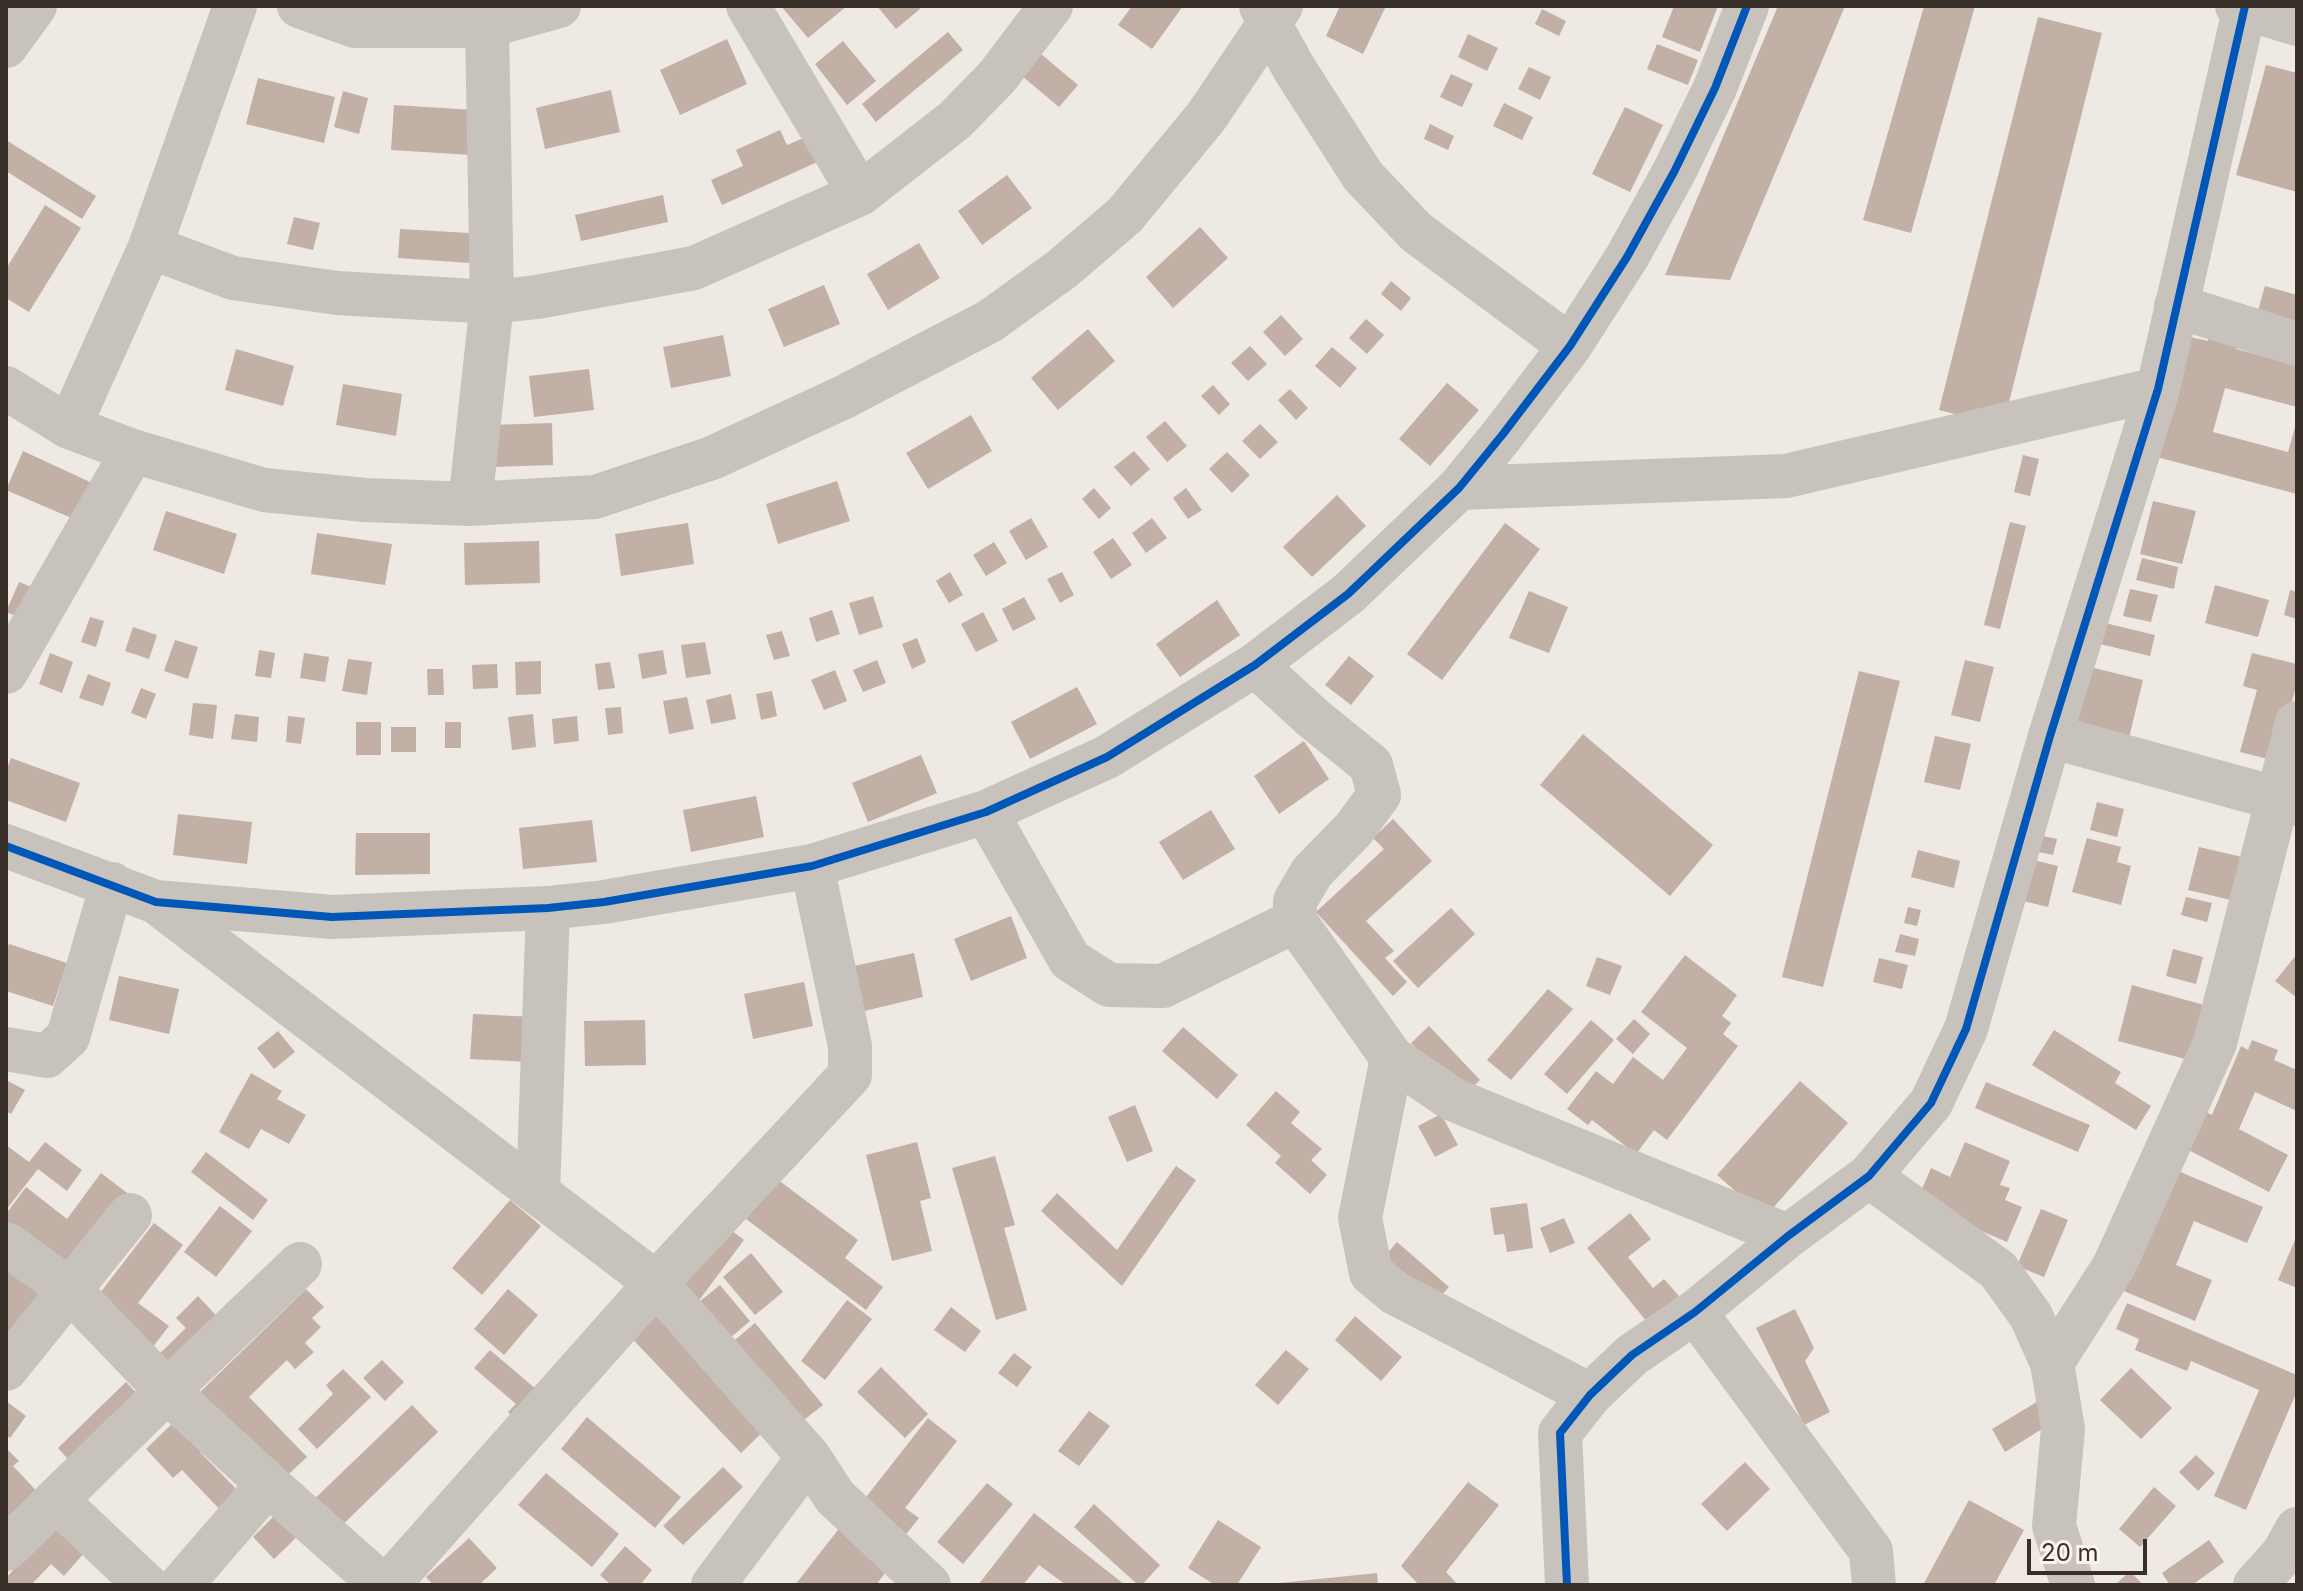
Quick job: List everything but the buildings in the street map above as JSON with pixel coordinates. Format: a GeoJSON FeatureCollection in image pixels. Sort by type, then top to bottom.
{"type":"FeatureCollection","features":[{"type":"Feature","properties":{"kind":"street"},"geometry":{"type":"LineString","coordinates":[[6,46],[35,6]]}},
{"type":"Feature","properties":{"kind":"street"},"geometry":{"type":"LineString","coordinates":[[69,427],[150,247],[235,6]]}},
{"type":"Feature","properties":{"kind":"street"},"geometry":{"type":"LineString","coordinates":[[299,6],[355,26],[487,26],[559,6]]}},
{"type":"Feature","properties":{"kind":"street"},"geometry":{"type":"LineString","coordinates":[[748,6],[860,194]]}},
{"type":"Feature","properties":{"kind":"street"},"geometry":{"type":"LineString","coordinates":[[150,247],[233,278],[337,293],[492,302],[537,297],[694,268],[860,194],[955,120],[997,77],[1051,6]]}},
{"type":"Feature","properties":{"kind":"street"},"geometry":{"type":"LineString","coordinates":[[156,902],[332,917],[548,908],[604,902],[812,866],[986,812],[1107,757],[1255,665],[1348,594],[1459,488],[1570,346],[1627,257],[1674,172],[1715,88],[1747,6]]}},
{"type":"Feature","properties":{"kind":"street"},"geometry":{"type":"LineString","coordinates":[[1567,1585],[1560,1433],[1590,1395],[1632,1355],[1695,1312],[1788,1236],[1869,1176],[1931,1103],[1966,1029],[2050,736],[2158,389],[2242,7],[2297,24]]}},
{"type":"Feature","properties":{"kind":"street"},"geometry":{"type":"LineString","coordinates":[[1271,12],[1322,113],[1363,176],[1416,232],[1570,346]]}},
{"type":"Feature","properties":{"kind":"street"},"geometry":{"type":"LineString","coordinates":[[6,388],[69,427],[133,451],[264,490],[365,500],[470,504],[595,497],[712,458],[844,397],[990,321],[1062,269],[1125,215],[1206,117],[1271,12]]}},
{"type":"Feature","properties":{"kind":"street"},"geometry":{"type":"LineString","coordinates":[[470,504],[492,302],[487,26]]}},
{"type":"Feature","properties":{"kind":"street"},"geometry":{"type":"LineString","coordinates":[[2176,306],[2297,344]]}},
{"type":"Feature","properties":{"kind":"street"},"geometry":{"type":"LineString","coordinates":[[1459,488],[1786,476],[2158,389]]}},
{"type":"Feature","properties":{"kind":"street"},"geometry":{"type":"LineString","coordinates":[[6,672],[133,451]]}},
{"type":"Feature","properties":{"kind":"street"},"geometry":{"type":"LineString","coordinates":[[1255,665],[1371,765],[1379,795],[1353,830],[1312,872],[1295,901],[1295,921],[1392,1058],[1452,1099],[1788,1236]]}},
{"type":"Feature","properties":{"kind":"street"},"geometry":{"type":"LineString","coordinates":[[2052,1363],[2114,1266],[2215,1043],[2287,801],[2297,723]]}},
{"type":"Feature","properties":{"kind":"street"},"geometry":{"type":"LineString","coordinates":[[2050,736],[2287,801]]}},
{"type":"Feature","properties":{"kind":"street"},"geometry":{"type":"LineString","coordinates":[[986,812],[1070,960],[1109,985],[1163,986],[1295,921]]}},
{"type":"Feature","properties":{"kind":"street"},"geometry":{"type":"LineString","coordinates":[[6,846],[156,902],[656,1283],[809,1457],[835,1497],[929,1585]]}},
{"type":"Feature","properties":{"kind":"street"},"geometry":{"type":"LineString","coordinates":[[6,1244],[69,1289],[167,1391],[385,1585],[656,1283],[850,1075],[850,1046],[812,866]]}},
{"type":"Feature","properties":{"kind":"street"},"geometry":{"type":"LineString","coordinates":[[6,1049],[47,1056],[68,1037],[112,884]]}},
{"type":"Feature","properties":{"kind":"street"},"geometry":{"type":"LineString","coordinates":[[538,1193],[548,908]]}},
{"type":"Feature","properties":{"kind":"street"},"geometry":{"type":"LineString","coordinates":[[1392,1058],[1360,1218],[1371,1273],[1395,1293],[1590,1395]]}},
{"type":"Feature","properties":{"kind":"street"},"geometry":{"type":"LineString","coordinates":[[1869,1176],[1998,1270],[2031,1316],[2052,1363],[2063,1429],[2054,1526],[2064,1581]]}},
{"type":"Feature","properties":{"kind":"street"},"geometry":{"type":"LineString","coordinates":[[6,1369],[130,1215]]}},
{"type":"Feature","properties":{"kind":"street"},"geometry":{"type":"LineString","coordinates":[[6,1549],[300,1264]]}},
{"type":"Feature","properties":{"kind":"street"},"geometry":{"type":"LineString","coordinates":[[1695,1312],[1871,1551],[1874,1585]]}},
{"type":"Feature","properties":{"kind":"street"},"geometry":{"type":"LineString","coordinates":[[713,1585],[809,1457]]}},
{"type":"Feature","properties":{"kind":"street"},"geometry":{"type":"LineString","coordinates":[[181,1585],[268,1484]]}},
{"type":"Feature","properties":{"kind":"street"},"geometry":{"type":"LineString","coordinates":[[56,1500],[146,1585]]}},
{"type":"Feature","properties":{"kind":"street"},"geometry":{"type":"LineString","coordinates":[[2255,1585],[2283,1554],[2297,1529]]}},
{"type":"Feature","properties":{"kind":"cycle path"},"geometry":{"type":"LineString","coordinates":[[6,846],[156,902],[332,917],[548,908],[604,902],[812,866],[986,812],[1107,757],[1255,665],[1348,594],[1459,488],[1570,346],[1627,257],[1674,172],[1715,88],[1747,6]]}},
{"type":"Feature","properties":{"kind":"cycle path"},"geometry":{"type":"LineString","coordinates":[[1567,1585],[1560,1433],[1590,1395],[1632,1355],[1695,1312],[1788,1236],[1869,1176],[1931,1103],[1966,1029],[2050,736],[2158,389],[2245,6]]}}]}
